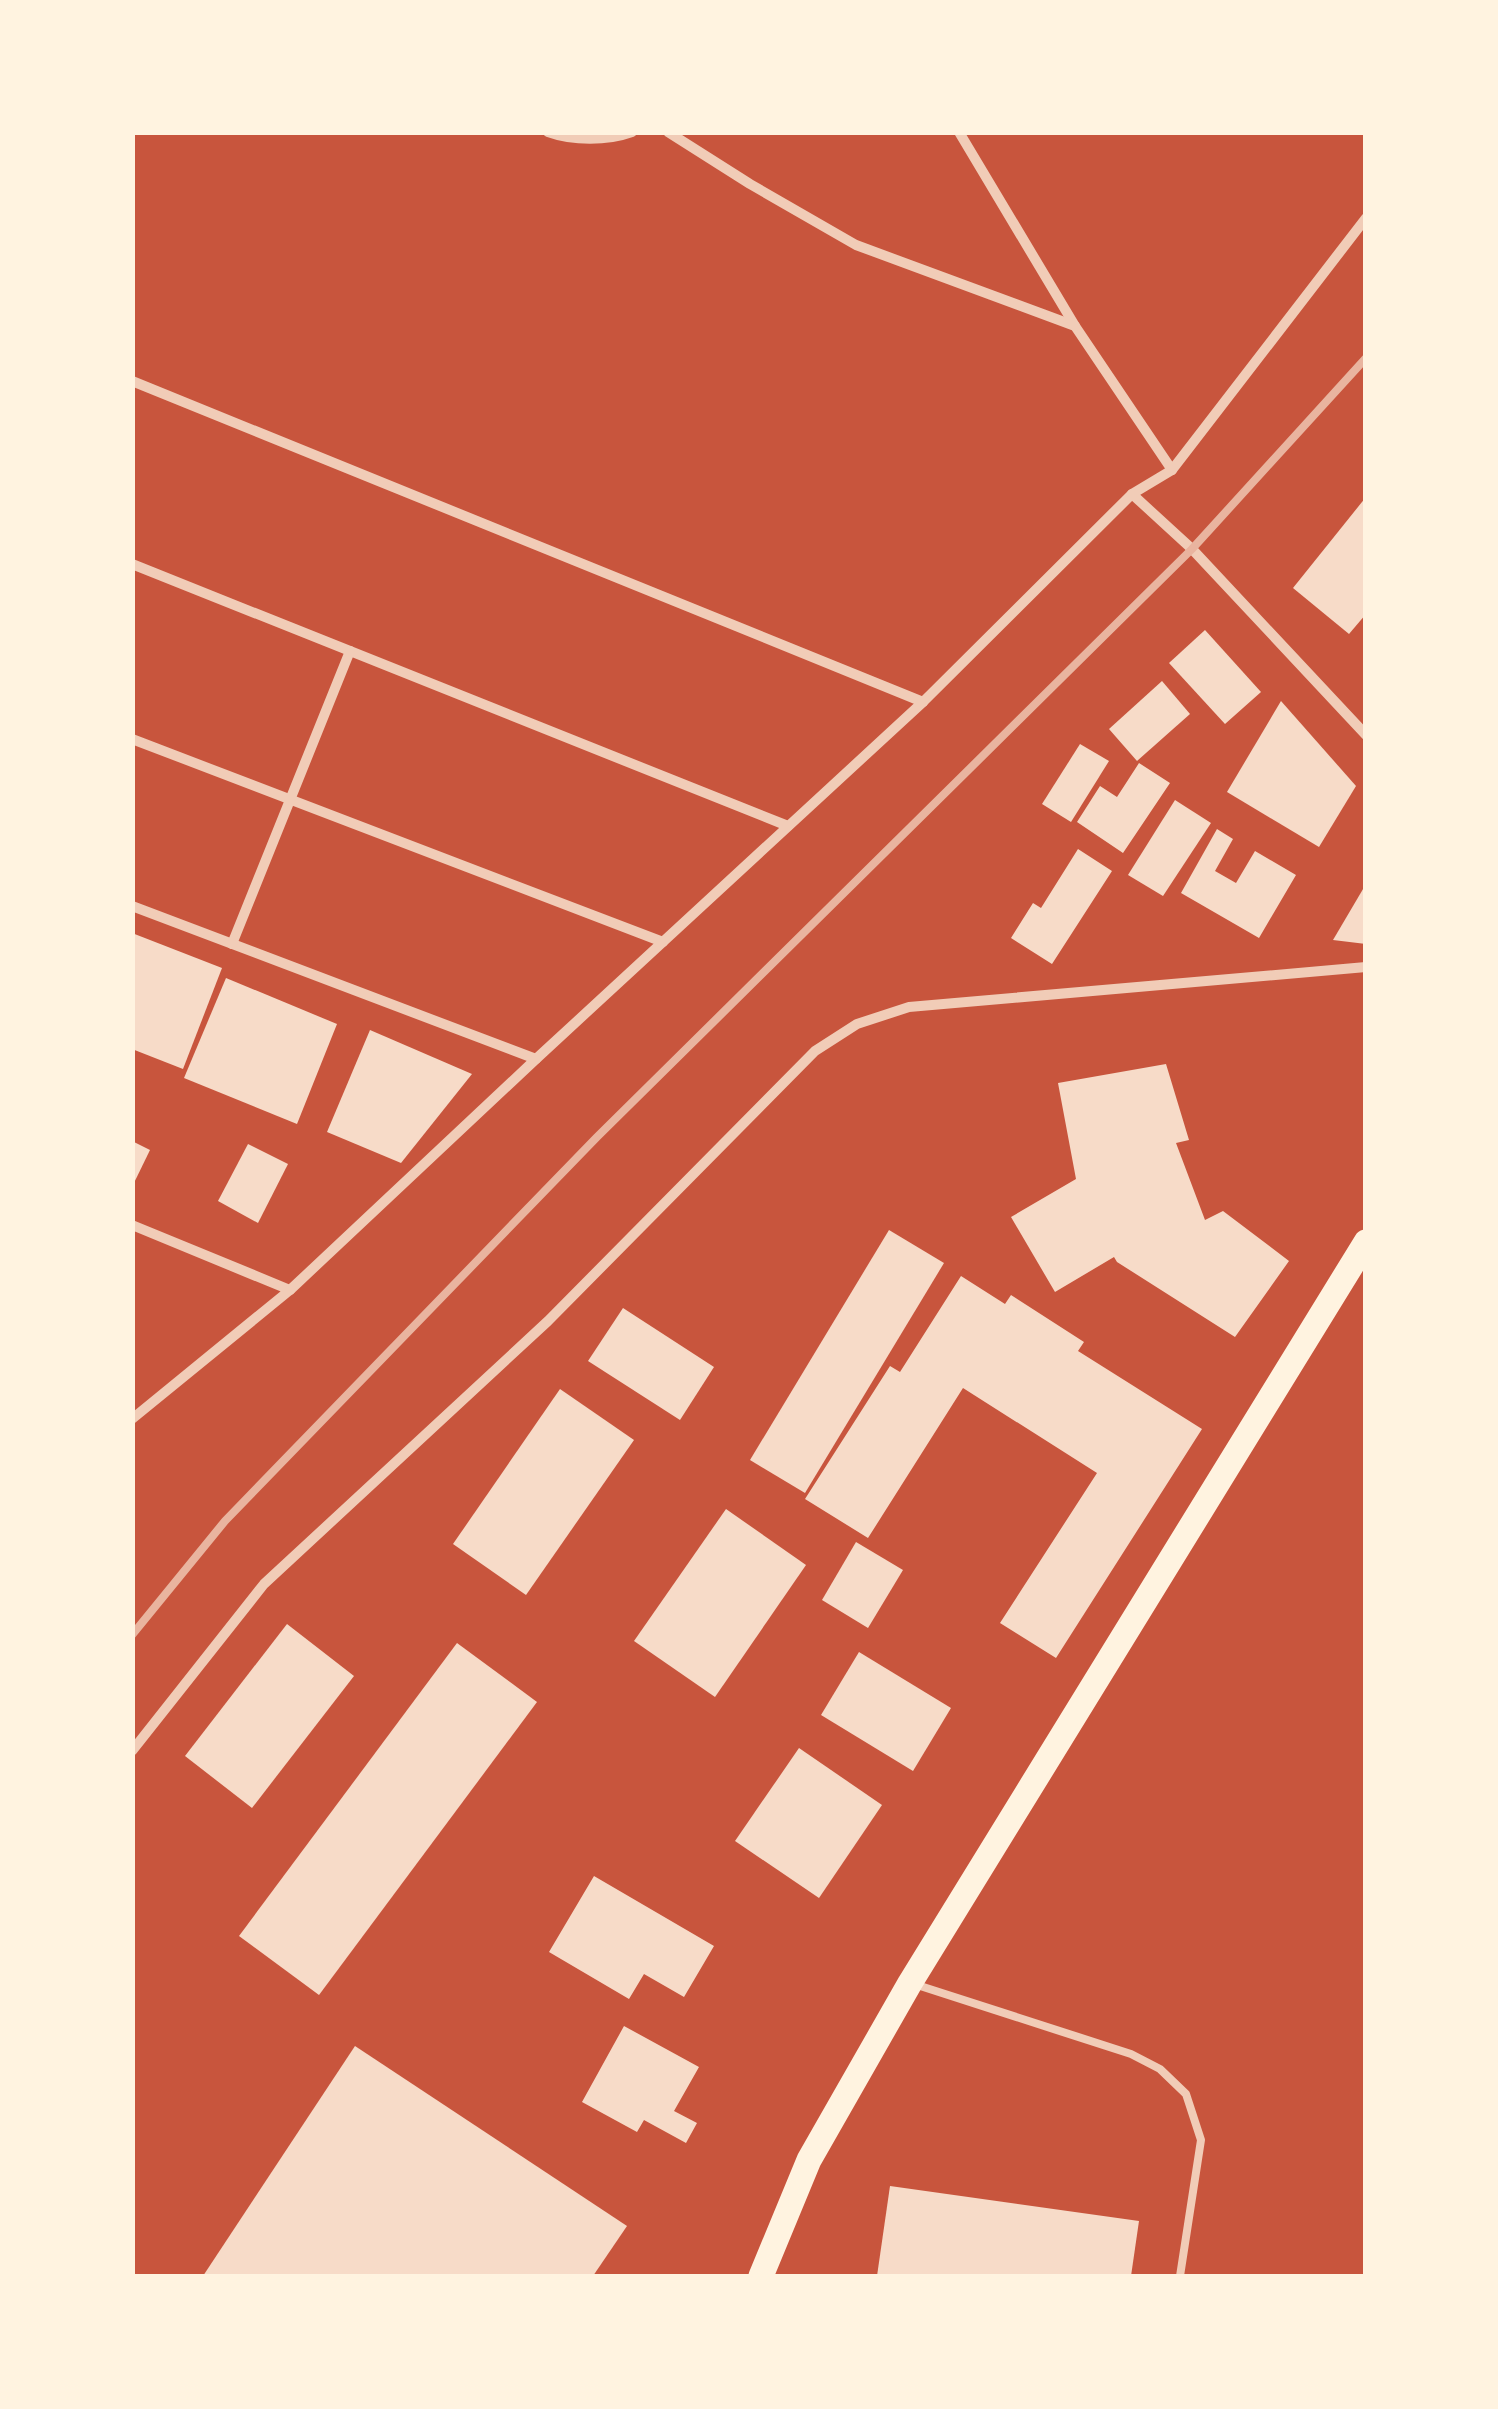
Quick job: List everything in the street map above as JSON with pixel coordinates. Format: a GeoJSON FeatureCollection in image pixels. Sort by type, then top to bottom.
{"type":"FeatureCollection","features":[{"type":"Feature","properties":{"kind":"main road"},"geometry":{"type":"LineString","coordinates":[[761,2276],[809,2160],[910,1982],[1366,1242]]}},
{"type":"Feature","properties":{"kind":"street"},"geometry":{"type":"LineString","coordinates":[[548,132],[566,138],[622,136],[632,132]]}},
{"type":"Feature","properties":{"kind":"street"},"geometry":{"type":"LineString","coordinates":[[668,132],[856,246],[1075,326]]}},
{"type":"Feature","properties":{"kind":"street"},"geometry":{"type":"LineString","coordinates":[[959,132],[1075,326],[1172,470]]}},
{"type":"Feature","properties":{"kind":"street"},"geometry":{"type":"LineString","coordinates":[[132,1419],[290,1290],[923,702],[1132,494],[1172,470],[1366,218]]}},
{"type":"Feature","properties":{"kind":"street"},"geometry":{"type":"LineString","coordinates":[[132,382],[923,702]]}},
{"type":"Feature","properties":{"kind":"street"},"geometry":{"type":"LineString","coordinates":[[1132,494],[1192,549],[1366,736]]}},
{"type":"Feature","properties":{"kind":"street"},"geometry":{"type":"LineString","coordinates":[[132,564],[788,826]]}},
{"type":"Feature","properties":{"kind":"street"},"geometry":{"type":"LineString","coordinates":[[232,944],[350,651]]}},
{"type":"Feature","properties":{"kind":"street"},"geometry":{"type":"LineString","coordinates":[[132,739],[664,942]]}},
{"type":"Feature","properties":{"kind":"street"},"geometry":{"type":"LineString","coordinates":[[132,906],[536,1059]]}},
{"type":"Feature","properties":{"kind":"street"},"geometry":{"type":"LineString","coordinates":[[132,1751],[264,1584],[548,1321],[816,1051],[856,1024],[908,1006],[1366,967]]}},
{"type":"Feature","properties":{"kind":"street"},"geometry":{"type":"LineString","coordinates":[[132,1224],[290,1290]]}},
{"type":"Feature","properties":{"kind":"lane"},"geometry":{"type":"LineString","coordinates":[[910,1982],[1131,2054],[1160,2069],[1186,2094],[1202,2140],[1180,2276]]}},
{"type":"Feature","properties":{"kind":"building"},"geometry":{"type":"Polygon","coordinates":[[[1366,497],[1366,614],[1349,634],[1293,588],[1366,497]]]}},
{"type":"Feature","properties":{"kind":"building"},"geometry":{"type":"Polygon","coordinates":[[[1205,630],[1261,692],[1225,724],[1169,663],[1205,630]]]}},
{"type":"Feature","properties":{"kind":"building"},"geometry":{"type":"Polygon","coordinates":[[[1162,681],[1190,714],[1137,761],[1109,729],[1162,681]]]}},
{"type":"Feature","properties":{"kind":"building"},"geometry":{"type":"Polygon","coordinates":[[[1281,701],[1356,786],[1319,847],[1227,792],[1281,701]]]}},
{"type":"Feature","properties":{"kind":"building"},"geometry":{"type":"Polygon","coordinates":[[[1080,744],[1109,761],[1071,822],[1042,804],[1080,744]]]}},
{"type":"Feature","properties":{"kind":"building"},"geometry":{"type":"Polygon","coordinates":[[[1139,763],[1170,783],[1123,853],[1077,822],[1100,786],[1117,797],[1139,763]]]}},
{"type":"Feature","properties":{"kind":"building"},"geometry":{"type":"Polygon","coordinates":[[[1175,800],[1211,823],[1163,896],[1128,875],[1175,800]]]}},
{"type":"Feature","properties":{"kind":"building"},"geometry":{"type":"Polygon","coordinates":[[[1217,829],[1233,839],[1215,871],[1236,883],[1255,851],[1296,875],[1259,938],[1181,893],[1217,829]]]}},
{"type":"Feature","properties":{"kind":"building"},"geometry":{"type":"Polygon","coordinates":[[[1078,849],[1112,871],[1052,964],[1011,938],[1033,903],[1041,908],[1078,849]]]}},
{"type":"Feature","properties":{"kind":"building"},"geometry":{"type":"Polygon","coordinates":[[[1366,884],[1366,944],[1333,940],[1366,884]]]}},
{"type":"Feature","properties":{"kind":"building"},"geometry":{"type":"Polygon","coordinates":[[[132,933],[222,968],[183,1069],[132,1049],[132,933]]]}},
{"type":"Feature","properties":{"kind":"building"},"geometry":{"type":"Polygon","coordinates":[[[226,978],[337,1024],[297,1124],[184,1078],[226,978]]]}},
{"type":"Feature","properties":{"kind":"building"},"geometry":{"type":"Polygon","coordinates":[[[370,1030],[472,1074],[401,1163],[327,1132],[370,1030]]]}},
{"type":"Feature","properties":{"kind":"building"},"geometry":{"type":"Polygon","coordinates":[[[1166,1064],[1189,1140],[1176,1143],[1205,1220],[1223,1211],[1289,1261],[1235,1337],[1114,1257],[1055,1292],[1011,1217],[1076,1179],[1058,1083],[1166,1064]]]}},
{"type":"Feature","properties":{"kind":"building"},"geometry":{"type":"Polygon","coordinates":[[[132,1144],[150,1150],[132,1187],[132,1144]]]}},
{"type":"Feature","properties":{"kind":"building"},"geometry":{"type":"Polygon","coordinates":[[[248,1144],[288,1164],[258,1223],[218,1201],[248,1144]]]}},
{"type":"Feature","properties":{"kind":"building"},"geometry":{"type":"Polygon","coordinates":[[[889,1230],[944,1263],[805,1493],[750,1460],[889,1230]]]}},
{"type":"Feature","properties":{"kind":"building"},"geometry":{"type":"Polygon","coordinates":[[[961,1276],[1005,1304],[1011,1295],[1084,1342],[1078,1351],[1202,1429],[1056,1658],[1000,1623],[1097,1473],[963,1388],[868,1538],[805,1499],[890,1366],[900,1372],[961,1276]]]}},
{"type":"Feature","properties":{"kind":"building"},"geometry":{"type":"Polygon","coordinates":[[[623,1308],[714,1367],[680,1420],[588,1361],[623,1308]]]}},
{"type":"Feature","properties":{"kind":"building"},"geometry":{"type":"Polygon","coordinates":[[[560,1389],[634,1440],[526,1595],[453,1544],[560,1389]]]}},
{"type":"Feature","properties":{"kind":"building"},"geometry":{"type":"Polygon","coordinates":[[[726,1509],[806,1565],[715,1697],[634,1641],[726,1509]]]}},
{"type":"Feature","properties":{"kind":"building"},"geometry":{"type":"Polygon","coordinates":[[[856,1542],[903,1570],[868,1628],[822,1600],[856,1542]]]}},
{"type":"Feature","properties":{"kind":"building"},"geometry":{"type":"Polygon","coordinates":[[[287,1624],[354,1676],[252,1808],[185,1756],[287,1624]]]}},
{"type":"Feature","properties":{"kind":"building"},"geometry":{"type":"Polygon","coordinates":[[[457,1643],[537,1702],[319,1995],[239,1936],[457,1643]]]}},
{"type":"Feature","properties":{"kind":"building"},"geometry":{"type":"Polygon","coordinates":[[[859,1652],[951,1708],[913,1771],[821,1715],[859,1652]]]}},
{"type":"Feature","properties":{"kind":"building"},"geometry":{"type":"Polygon","coordinates":[[[799,1748],[882,1805],[819,1898],[735,1841],[799,1748]]]}},
{"type":"Feature","properties":{"kind":"building"},"geometry":{"type":"Polygon","coordinates":[[[594,1876],[714,1946],[684,1997],[644,1974],[629,1999],[549,1952],[594,1876]]]}},
{"type":"Feature","properties":{"kind":"building"},"geometry":{"type":"Polygon","coordinates":[[[624,2026],[699,2067],[674,2111],[697,2123],[686,2143],[644,2120],[637,2132],[582,2102],[624,2026]]]}},
{"type":"Feature","properties":{"kind":"building"},"geometry":{"type":"Polygon","coordinates":[[[355,2046],[627,2226],[593,2276],[203,2276],[355,2046]]]}},
{"type":"Feature","properties":{"kind":"building"},"geometry":{"type":"Polygon","coordinates":[[[890,2186],[1139,2221],[1131,2276],[877,2276],[890,2186]]]}},
{"type":"Feature","properties":{"kind":"railway"},"geometry":{"type":"LineString","coordinates":[[132,1635],[225,1521],[597,1137],[1192,549],[1366,358]]}}]}
